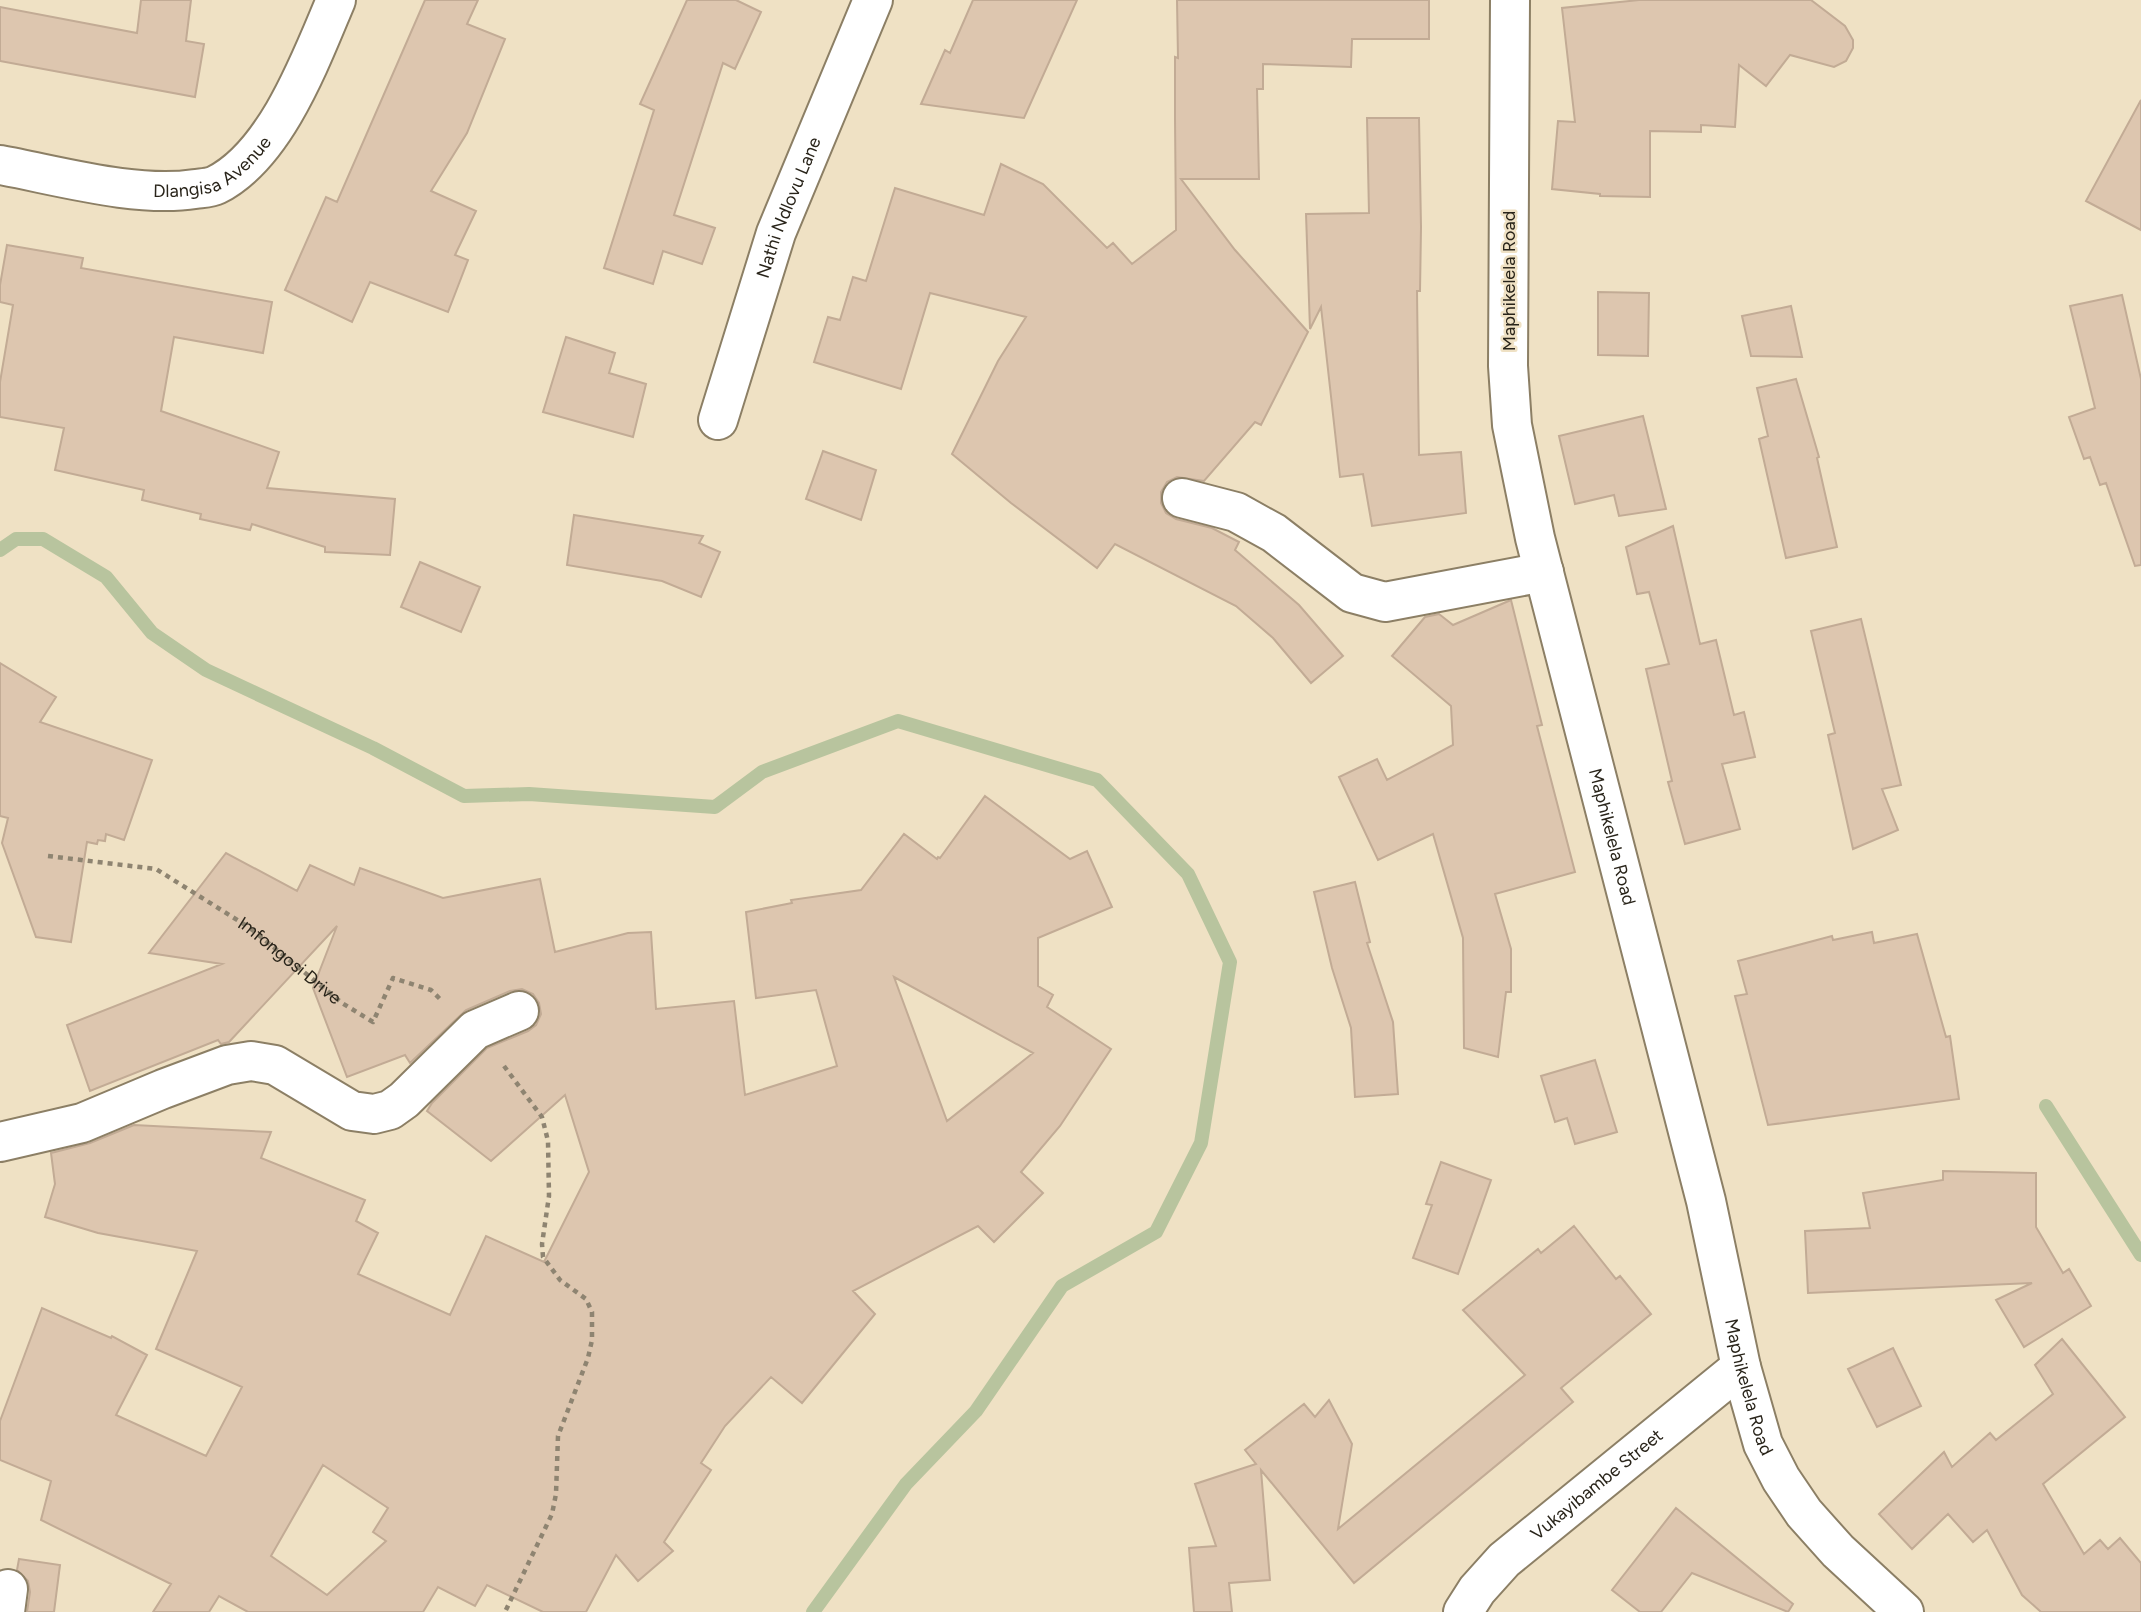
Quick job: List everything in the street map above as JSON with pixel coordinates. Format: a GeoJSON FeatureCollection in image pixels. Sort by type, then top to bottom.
{"type":"FeatureCollection","features":[{"type":"Feature","properties":{"kind":"street","name":"Dlangisa Avenue"},"geometry":{"type":"LineString","coordinates":[[0,165],[135,190],[184,191],[215,186],[244,165],[277,126],[305,74],[336,0]]}},
{"type":"Feature","properties":{"kind":"street","name":"Nathi Ndlovu Lane"},"geometry":{"type":"LineString","coordinates":[[718,421],[776,233],[873,0]]}},
{"type":"Feature","properties":{"kind":"street","name":"Maphikelela Road"},"geometry":{"type":"LineString","coordinates":[[1510,0],[1508,366],[1514,439],[1544,572],[1706,1201],[1741,1367],[1763,1444],[1781,1479],[1804,1513],[1838,1551],[1904,1612]]}},
{"type":"Feature","properties":{"kind":"street"},"geometry":{"type":"LineString","coordinates":[[1182,498],[1236,512],[1274,533],[1352,593],[1385,602],[1544,572]]}},
{"type":"Feature","properties":{"kind":"street"},"geometry":{"type":"LineString","coordinates":[[0,1142],[82,1124],[227,1065],[251,1061],[275,1065],[352,1111],[374,1114],[390,1110],[404,1100],[475,1030],[519,1011]]}},
{"type":"Feature","properties":{"kind":"street","name":"Vukayibambe Street"},"geometry":{"type":"LineString","coordinates":[[1462,1612],[1476,1590],[1504,1560],[1741,1367]]}},
{"type":"Feature","properties":{"kind":"path","name":"Imfongosi Drive"},"geometry":{"type":"LineString","coordinates":[[48,856],[156,869],[250,928],[342,1003],[373,1022],[393,978],[431,990],[452,1010],[455,1032],[446,1058]]}},
{"type":"Feature","properties":{"kind":"path"},"geometry":{"type":"LineString","coordinates":[[475,1030],[542,1118],[550,1165],[549,1196],[542,1244],[544,1257],[560,1280],[586,1299],[593,1312],[588,1358],[558,1436],[556,1494],[552,1514],[505,1612]]}},
{"type":"Feature","properties":{"kind":"building"},"geometry":{"type":"Polygon","coordinates":[[[141,0],[191,0],[186,41],[204,44],[195,97],[0,61],[0,7],[137,33],[141,0]]]}},
{"type":"Feature","properties":{"kind":"building"},"geometry":{"type":"Polygon","coordinates":[[[425,0],[478,0],[467,24],[505,39],[467,133],[431,191],[476,211],[455,255],[468,260],[448,312],[370,282],[352,322],[285,290],[326,197],[337,202],[425,0]]]}},
{"type":"Feature","properties":{"kind":"building"},"geometry":{"type":"Polygon","coordinates":[[[687,0],[736,0],[761,12],[735,69],[723,63],[674,215],[715,228],[702,264],[663,251],[653,284],[604,268],[654,110],[640,104],[687,0]]]}},
{"type":"Feature","properties":{"kind":"building"},"geometry":{"type":"Polygon","coordinates":[[[973,0],[1077,0],[1024,118],[921,104],[945,50],[950,53],[973,0]]]}},
{"type":"Feature","properties":{"kind":"building"},"geometry":{"type":"Polygon","coordinates":[[[1177,0],[1429,0],[1429,39],[1352,39],[1351,67],[1263,64],[1263,89],[1257,89],[1259,179],[1181,179],[1235,250],[1308,332],[1261,425],[1255,422],[1204,481],[1177,477],[1167,482],[1161,492],[1161,503],[1166,513],[1176,519],[1212,528],[1239,542],[1235,550],[1299,605],[1343,656],[1311,683],[1273,638],[1236,606],[1115,544],[1097,568],[952,454],[998,361],[1026,317],[930,293],[901,389],[814,362],[828,317],[840,320],[853,277],[866,281],[895,188],[984,215],[1001,164],[1043,184],[1107,248],[1113,243],[1132,264],[1176,230],[1177,0]]]}},
{"type":"Feature","properties":{"kind":"building"},"geometry":{"type":"Polygon","coordinates":[[[1639,0],[1811,0],[1845,26],[1853,40],[1853,48],[1846,61],[1834,67],[1790,55],[1766,86],[1739,65],[1735,127],[1701,125],[1701,132],[1650,131],[1650,197],[1600,196],[1552,189],[1558,121],[1575,122],[1562,8],[1639,0]]]}},
{"type":"Feature","properties":{"kind":"building"},"geometry":{"type":"Polygon","coordinates":[[[2141,100],[2141,230],[2086,201],[2141,100]]]}},
{"type":"Feature","properties":{"kind":"building"},"geometry":{"type":"Polygon","coordinates":[[[1367,118],[1419,118],[1419,455],[1461,452],[1466,513],[1372,526],[1363,474],[1340,477],[1321,307],[1310,329],[1306,214],[1369,213],[1367,118]]]}},
{"type":"Feature","properties":{"kind":"building"},"geometry":{"type":"Polygon","coordinates":[[[7,245],[83,258],[81,268],[272,302],[263,353],[174,337],[161,411],[279,452],[267,488],[395,499],[390,555],[325,552],[325,547],[252,524],[250,530],[200,519],[201,514],[142,500],[144,490],[55,470],[64,428],[0,417],[0,382],[13,305],[0,302],[7,245]]]}},
{"type":"Feature","properties":{"kind":"building"},"geometry":{"type":"Polygon","coordinates":[[[1598,292],[1649,293],[1648,356],[1598,355],[1598,292]]]}},
{"type":"Feature","properties":{"kind":"building"},"geometry":{"type":"Polygon","coordinates":[[[2122,295],[2141,379],[2141,565],[2135,566],[2106,483],[2100,485],[2090,457],[2084,459],[2069,417],[2095,408],[2070,306],[2122,295]]]}},
{"type":"Feature","properties":{"kind":"building"},"geometry":{"type":"Polygon","coordinates":[[[1791,306],[1802,357],[1751,356],[1742,316],[1791,306]]]}},
{"type":"Feature","properties":{"kind":"building"},"geometry":{"type":"Polygon","coordinates":[[[566,337],[615,353],[609,373],[646,384],[633,437],[543,412],[566,337]]]}},
{"type":"Feature","properties":{"kind":"building"},"geometry":{"type":"Polygon","coordinates":[[[1796,379],[1819,457],[1817,458],[1837,547],[1786,558],[1759,439],[1768,436],[1757,388],[1796,379]]]}},
{"type":"Feature","properties":{"kind":"building"},"geometry":{"type":"Polygon","coordinates":[[[1643,416],[1666,509],[1619,516],[1614,495],[1575,504],[1559,436],[1643,416]]]}},
{"type":"Feature","properties":{"kind":"building"},"geometry":{"type":"Polygon","coordinates":[[[823,451],[876,470],[861,520],[806,499],[823,451]]]}},
{"type":"Feature","properties":{"kind":"building"},"geometry":{"type":"Polygon","coordinates":[[[574,515],[703,536],[699,543],[720,552],[701,597],[662,581],[567,565],[574,515]]]}},
{"type":"Feature","properties":{"kind":"building"},"geometry":{"type":"Polygon","coordinates":[[[1673,526],[1700,644],[1716,640],[1734,715],[1744,712],[1755,757],[1722,764],[1740,829],[1685,844],[1668,782],[1672,781],[1646,669],[1669,664],[1649,592],[1637,594],[1626,547],[1673,526]]]}},
{"type":"Feature","properties":{"kind":"building"},"geometry":{"type":"Polygon","coordinates":[[[420,562],[480,587],[461,632],[401,607],[420,562]]]}},
{"type":"Feature","properties":{"kind":"building"},"geometry":{"type":"Polygon","coordinates":[[[1511,600],[1542,725],[1537,726],[1575,872],[1495,894],[1511,949],[1511,992],[1506,992],[1498,1057],[1464,1048],[1463,938],[1433,834],[1378,860],[1339,777],[1377,759],[1387,780],[1453,745],[1451,706],[1392,656],[1425,617],[1439,614],[1453,625],[1511,600]]]}},
{"type":"Feature","properties":{"kind":"building"},"geometry":{"type":"Polygon","coordinates":[[[1861,619],[1901,785],[1882,789],[1898,830],[1853,849],[1828,735],[1835,733],[1811,631],[1861,619]]]}},
{"type":"Feature","properties":{"kind":"building"},"geometry":{"type":"Polygon","coordinates":[[[0,663],[56,697],[40,722],[152,760],[124,840],[106,834],[105,841],[98,840],[97,844],[87,842],[71,942],[36,937],[2,843],[8,818],[0,816],[0,663]]]}},
{"type":"Feature","properties":{"kind":"building"},"geometry":{"type":"Polygon","coordinates":[[[985,796],[1070,859],[1087,851],[1112,907],[1038,938],[1038,986],[1053,995],[1047,1007],[1111,1049],[1060,1126],[1021,1172],[1043,1193],[994,1242],[978,1226],[853,1291],[875,1314],[802,1403],[771,1377],[725,1426],[701,1463],[711,1470],[664,1542],[673,1551],[638,1581],[616,1555],[586,1612],[543,1612],[487,1585],[475,1606],[438,1587],[423,1612],[248,1612],[219,1596],[209,1612],[153,1612],[171,1584],[41,1520],[51,1481],[0,1460],[0,1421],[42,1308],[111,1338],[112,1336],[147,1355],[116,1415],[206,1456],[242,1387],[156,1349],[197,1251],[98,1233],[45,1217],[55,1184],[51,1153],[90,1143],[134,1125],[271,1132],[261,1158],[365,1200],[356,1221],[378,1233],[358,1274],[450,1315],[486,1236],[544,1262],[589,1172],[565,1095],[491,1161],[427,1111],[487,1048],[536,1025],[541,1014],[539,1003],[533,994],[522,989],[510,991],[466,1010],[410,1063],[405,1055],[347,1077],[313,988],[337,926],[229,1042],[221,1044],[218,1040],[90,1091],[67,1025],[222,964],[149,953],[226,853],[297,891],[310,865],[354,885],[360,868],[443,898],[540,879],[555,952],[628,933],[651,932],[656,1009],[734,1001],[745,1095],[837,1066],[816,990],[756,998],[746,912],[792,903],[791,900],[861,890],[904,834],[937,859],[985,796]],[[894,977],[947,1121],[1033,1053],[894,977]],[[323,1465],[271,1556],[327,1595],[386,1541],[373,1532],[388,1508],[323,1465]]]}},
{"type":"Feature","properties":{"kind":"building"},"geometry":{"type":"Polygon","coordinates":[[[1355,882],[1370,942],[1367,943],[1393,1022],[1398,1094],[1355,1097],[1351,1028],[1332,968],[1314,892],[1355,882]]]}},
{"type":"Feature","properties":{"kind":"building"},"geometry":{"type":"Polygon","coordinates":[[[1872,932],[1874,943],[1917,934],[1946,1037],[1950,1036],[1959,1099],[1768,1125],[1735,996],[1747,994],[1738,961],[1832,936],[1833,940],[1872,932]]]}},
{"type":"Feature","properties":{"kind":"building"},"geometry":{"type":"Polygon","coordinates":[[[1595,1060],[1617,1132],[1575,1144],[1567,1118],[1555,1122],[1541,1076],[1595,1060]]]}},
{"type":"Feature","properties":{"kind":"building"},"geometry":{"type":"Polygon","coordinates":[[[1441,1162],[1491,1180],[1458,1274],[1413,1258],[1432,1205],[1426,1204],[1441,1162]]]}},
{"type":"Feature","properties":{"kind":"building"},"geometry":{"type":"Polygon","coordinates":[[[1943,1171],[2036,1173],[2036,1227],[2063,1273],[2069,1269],[2091,1306],[2024,1347],[1996,1300],[2032,1283],[1808,1293],[1805,1231],[1870,1228],[1863,1193],[1943,1180],[1943,1171]]]}},
{"type":"Feature","properties":{"kind":"building"},"geometry":{"type":"Polygon","coordinates":[[[1574,1226],[1616,1279],[1620,1276],[1651,1314],[1561,1388],[1573,1402],[1354,1583],[1261,1470],[1270,1580],[1229,1583],[1232,1612],[1194,1612],[1189,1548],[1216,1546],[1195,1484],[1256,1464],[1245,1450],[1304,1404],[1315,1417],[1329,1400],[1352,1444],[1338,1529],[1525,1375],[1463,1310],[1538,1249],[1541,1253],[1574,1226]]]}},
{"type":"Feature","properties":{"kind":"building"},"geometry":{"type":"Polygon","coordinates":[[[2062,1339],[2125,1417],[2043,1484],[2084,1554],[2100,1540],[2108,1549],[2120,1538],[2141,1563],[2141,1612],[2041,1612],[2022,1595],[1987,1530],[1973,1542],[1948,1514],[1912,1549],[1879,1514],[1944,1452],[1952,1467],[1990,1433],[1996,1440],[2053,1394],[2035,1365],[2062,1339]]]}},
{"type":"Feature","properties":{"kind":"building"},"geometry":{"type":"Polygon","coordinates":[[[1893,1348],[1921,1406],[1877,1427],[1848,1369],[1893,1348]]]}},
{"type":"Feature","properties":{"kind":"building"},"geometry":{"type":"Polygon","coordinates":[[[1676,1508],[1793,1604],[1788,1612],[1692,1573],[1661,1612],[1640,1612],[1612,1590],[1676,1508]]]}},
{"type":"Feature","properties":{"kind":"building"},"geometry":{"type":"Polygon","coordinates":[[[19,1559],[60,1565],[54,1612],[27,1612],[30,1592],[28,1581],[17,1570],[19,1559]]]}},
{"type":"Feature","properties":{"kind":"waterway"},"geometry":{"type":"LineString","coordinates":[[0,550],[16,539],[43,539],[106,577],[152,633],[206,670],[373,748],[464,796],[529,794],[715,807],[762,772],[898,721],[1097,780],[1188,874],[1230,962],[1201,1143],[1156,1232],[1062,1286],[976,1411],[906,1484],[813,1612]]}},
{"type":"Feature","properties":{"kind":"waterway"},"geometry":{"type":"LineString","coordinates":[[2046,1106],[2141,1255]]}}]}
